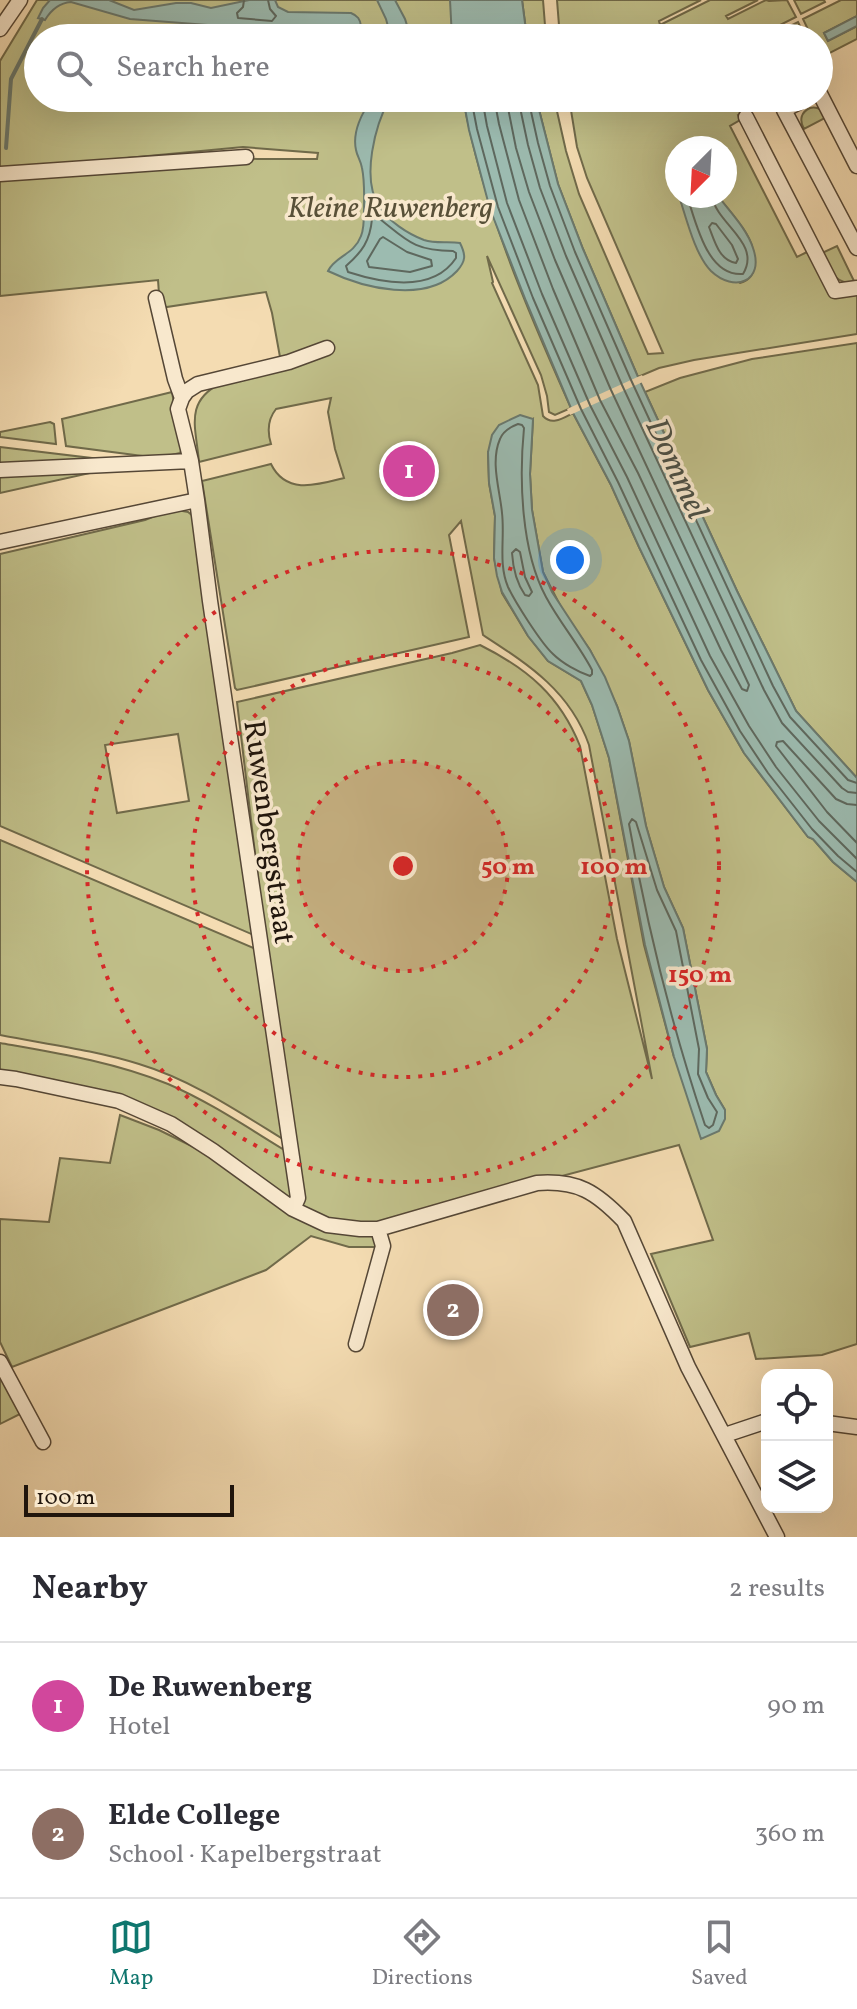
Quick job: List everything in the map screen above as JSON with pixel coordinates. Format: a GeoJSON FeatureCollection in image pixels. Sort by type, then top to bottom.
{"type":"FeatureCollection","features":[{"type":"Feature","properties":{"kind":"street"},"geometry":{"type":"LineString","coordinates":[[0,29],[20,0]]}},
{"type":"Feature","properties":{"kind":"street"},"geometry":{"type":"LineString","coordinates":[[785,112],[857,248]]}},
{"type":"Feature","properties":{"kind":"street"},"geometry":{"type":"LineString","coordinates":[[829,112],[857,166]]}},
{"type":"Feature","properties":{"kind":"street"},"geometry":{"type":"LineString","coordinates":[[746,117],[835,291],[857,288]]}},
{"type":"Feature","properties":{"kind":"street"},"geometry":{"type":"LineString","coordinates":[[0,174],[246,157]]}},
{"type":"Feature","properties":{"kind":"street","name":"Ruwenbergstraat"},"geometry":{"type":"LineString","coordinates":[[156,298],[180,403],[197,500],[298,1198],[293,1209]]}},
{"type":"Feature","properties":{"kind":"street"},"geometry":{"type":"LineString","coordinates":[[180,403],[187,391],[198,384],[289,362],[327,348]]}},
{"type":"Feature","properties":{"kind":"street"},"geometry":{"type":"LineString","coordinates":[[0,470],[191,461]]}},
{"type":"Feature","properties":{"kind":"street"},"geometry":{"type":"LineString","coordinates":[[0,542],[197,500]]}},
{"type":"Feature","properties":{"kind":"street"},"geometry":{"type":"LineString","coordinates":[[0,1077],[119,1101],[171,1124],[293,1209],[327,1225],[378,1229],[537,1183],[558,1181],[583,1188],[607,1204],[624,1221],[688,1367],[772,1533]]}},
{"type":"Feature","properties":{"kind":"street"},"geometry":{"type":"LineString","coordinates":[[356,1344],[383,1246],[378,1229]]}},
{"type":"Feature","properties":{"kind":"street"},"geometry":{"type":"LineString","coordinates":[[0,1362],[43,1442]]}},
{"type":"Feature","properties":{"kind":"street"},"geometry":{"type":"LineString","coordinates":[[725,1435],[761,1423]]}},
{"type":"Feature","properties":{"kind":"street"},"geometry":{"type":"LineString","coordinates":[[833,1424],[857,1427]]}},
{"type":"Feature","properties":{"kind":"green space","name":"Kleine Ruwenberg"},"geometry":{"type":"Polygon","coordinates":[[[37,0],[455,0],[456,24],[24,24],[24,112],[466,112],[494,217],[522,294],[571,408],[555,415],[549,412],[541,375],[487,256],[492,283],[538,385],[543,416],[554,421],[573,413],[611,485],[708,690],[744,753],[808,837],[857,882],[857,1344],[822,1355],[756,1359],[749,1333],[690,1347],[651,1254],[713,1240],[679,1145],[380,1224],[342,1224],[297,1207],[237,702],[480,645],[527,674],[563,712],[580,746],[617,939],[652,1079],[589,745],[571,709],[559,694],[532,669],[483,635],[461,521],[449,535],[469,637],[237,690],[202,481],[271,464],[277,474],[294,484],[313,485],[344,478],[328,412],[331,398],[276,409],[269,425],[271,444],[199,462],[195,427],[197,407],[209,390],[221,383],[320,358],[280,357],[266,292],[160,308],[158,280],[0,296],[0,178],[224,157],[317,159],[318,153],[243,147],[0,170],[0,61],[37,0]],[[533,419],[488,452],[495,516],[494,558],[502,593],[528,636],[548,661],[581,681],[592,705],[609,758],[644,945],[674,1057],[725,1110],[706,1072],[707,1049],[683,928],[664,887],[646,826],[629,741],[617,706],[590,650],[563,611],[543,572],[532,510],[533,419]]]}},
{"type":"Feature","properties":{"kind":"green space"},"geometry":{"type":"Polygon","coordinates":[[[522,0],[543,0],[545,24],[525,24],[522,0]]]}},
{"type":"Feature","properties":{"kind":"green space"},"geometry":{"type":"Polygon","coordinates":[[[557,0],[701,0],[659,21],[660,24],[559,24],[557,0]]]}},
{"type":"Feature","properties":{"kind":"green space"},"geometry":{"type":"Polygon","coordinates":[[[710,0],[758,0],[726,16],[728,19],[766,0],[787,0],[796,17],[782,24],[662,24],[710,0]]]}},
{"type":"Feature","properties":{"kind":"green space"},"geometry":{"type":"Polygon","coordinates":[[[794,0],[824,0],[825,2],[801,14],[794,0]]]}},
{"type":"Feature","properties":{"kind":"green space"},"geometry":{"type":"Polygon","coordinates":[[[841,0],[857,0],[857,16],[833,28],[833,24],[805,24],[803,19],[841,0]]]}},
{"type":"Feature","properties":{"kind":"green space"},"geometry":{"type":"Polygon","coordinates":[[[857,26],[857,39],[833,51],[833,38],[857,26]]]}},
{"type":"Feature","properties":{"kind":"green space"},"geometry":{"type":"Polygon","coordinates":[[[540,112],[557,112],[579,194],[648,354],[663,353],[587,178],[577,147],[571,112],[745,112],[738,115],[740,120],[730,126],[735,136],[665,136],[665,208],[683,208],[700,254],[740,283],[747,280],[754,268],[752,246],[727,208],[737,208],[737,140],[797,257],[807,252],[812,255],[832,297],[857,293],[857,334],[694,360],[659,368],[638,377],[558,184],[540,112]]]}},
{"type":"Feature","properties":{"kind":"green space"},"geometry":{"type":"Polygon","coordinates":[[[805,112],[823,112],[827,117],[804,129],[802,117],[805,112]]]}},
{"type":"Feature","properties":{"kind":"green space"},"geometry":{"type":"Polygon","coordinates":[[[837,246],[855,283],[837,278],[822,253],[837,246]]]}},
{"type":"Feature","properties":{"kind":"green space"},"geometry":{"type":"Polygon","coordinates":[[[857,343],[857,778],[796,711],[645,392],[680,378],[752,359],[857,343]]]}},
{"type":"Feature","properties":{"kind":"green space"},"geometry":{"type":"Polygon","coordinates":[[[172,392],[182,449],[180,453],[158,458],[66,446],[62,419],[172,392]]]}},
{"type":"Feature","properties":{"kind":"green space"},"geometry":{"type":"Polygon","coordinates":[[[50,422],[54,424],[56,444],[0,437],[0,432],[50,422]]]}},
{"type":"Feature","properties":{"kind":"green space"},"geometry":{"type":"Polygon","coordinates":[[[0,447],[108,460],[108,469],[0,493],[0,447]]]}},
{"type":"Feature","properties":{"kind":"green space"},"geometry":{"type":"Polygon","coordinates":[[[177,510],[193,516],[256,936],[0,826],[0,554],[177,510]],[[178,734],[105,745],[117,813],[189,801],[178,734]]]}},
{"type":"Feature","properties":{"kind":"green space"},"geometry":{"type":"Polygon","coordinates":[[[0,840],[256,949],[286,1141],[215,1098],[159,1071],[105,1055],[0,1035],[0,840]]]}},
{"type":"Feature","properties":{"kind":"green space"},"geometry":{"type":"Polygon","coordinates":[[[0,1043],[127,1070],[168,1084],[214,1107],[286,1151],[292,1205],[152,1109],[0,1075],[0,1043]]]}},
{"type":"Feature","properties":{"kind":"green space"},"geometry":{"type":"Polygon","coordinates":[[[120,1115],[216,1158],[275,1202],[369,1232],[375,1238],[376,1247],[349,1247],[311,1236],[266,1270],[12,1367],[0,1342],[0,1219],[49,1222],[60,1158],[110,1163],[120,1115]]]}},
{"type":"Feature","properties":{"kind":"green space"},"geometry":{"type":"Polygon","coordinates":[[[0,1369],[22,1413],[0,1424],[0,1369]]]}},
{"type":"Feature","properties":{"kind":"water"},"geometry":{"type":"Polygon","coordinates":[[[50,0],[109,0],[134,10],[176,3],[211,8],[249,0],[275,0],[278,7],[288,12],[351,13],[360,24],[195,24],[130,19],[71,2],[56,8],[45,20],[38,18],[50,0]]]}},
{"type":"Feature","properties":{"kind":"water"},"geometry":{"type":"Polygon","coordinates":[[[377,0],[395,0],[407,24],[387,24],[377,0]]]}},
{"type":"Feature","properties":{"kind":"water"},"geometry":{"type":"Polygon","coordinates":[[[450,0],[522,0],[525,24],[451,24],[450,0]]]}},
{"type":"Feature","properties":{"kind":"water"},"geometry":{"type":"Polygon","coordinates":[[[857,16],[857,26],[833,38],[833,28],[857,16]]]}},
{"type":"Feature","properties":{"kind":"water"},"geometry":{"type":"Polygon","coordinates":[[[364,112],[384,112],[375,137],[371,167],[374,194],[383,212],[393,222],[424,240],[460,243],[463,261],[457,271],[444,281],[429,287],[394,290],[359,283],[328,271],[354,247],[362,233],[364,184],[355,136],[364,112]]]}},
{"type":"Feature","properties":{"kind":"water","name":"Dommel"},"geometry":{"type":"Polygon","coordinates":[[[466,112],[540,112],[558,184],[583,249],[638,377],[737,591],[796,711],[857,778],[857,882],[808,837],[744,753],[708,690],[611,485],[573,413],[490,209],[466,112]]]}},
{"type":"Feature","properties":{"kind":"water"},"geometry":{"type":"Polygon","coordinates":[[[683,208],[727,208],[753,248],[756,260],[751,276],[738,282],[729,281],[711,271],[683,208]]]}},
{"type":"Feature","properties":{"kind":"water"},"geometry":{"type":"Polygon","coordinates":[[[520,415],[533,419],[532,510],[543,572],[552,592],[605,677],[617,706],[629,741],[646,826],[664,887],[683,928],[707,1049],[706,1072],[725,1110],[725,1119],[719,1131],[701,1139],[674,1057],[645,945],[609,758],[592,705],[581,681],[548,661],[528,636],[502,592],[497,576],[488,452],[492,435],[499,425],[520,415]]]}},
{"type":"Feature","properties":{"kind":"pier"},"geometry":{"type":"Polygon","coordinates":[[[642,375],[645,381],[570,415],[567,409],[642,375]]]}},
{"type":"Feature","properties":{"kind":"waterway"},"geometry":{"type":"LineString","coordinates":[[39,24],[42,19]]}},
{"type":"Feature","properties":{"kind":"waterway"},"geometry":{"type":"LineString","coordinates":[[6,148],[11,79],[24,54]]}},
{"type":"Feature","properties":{"kind":"place","name":"De Ruwenberg"},"geometry":{"type":"Point","coordinates":[409,471]}},
{"type":"Feature","properties":{"kind":"place","name":"Elde College"},"geometry":{"type":"Point","coordinates":[453,1310]}}]}
